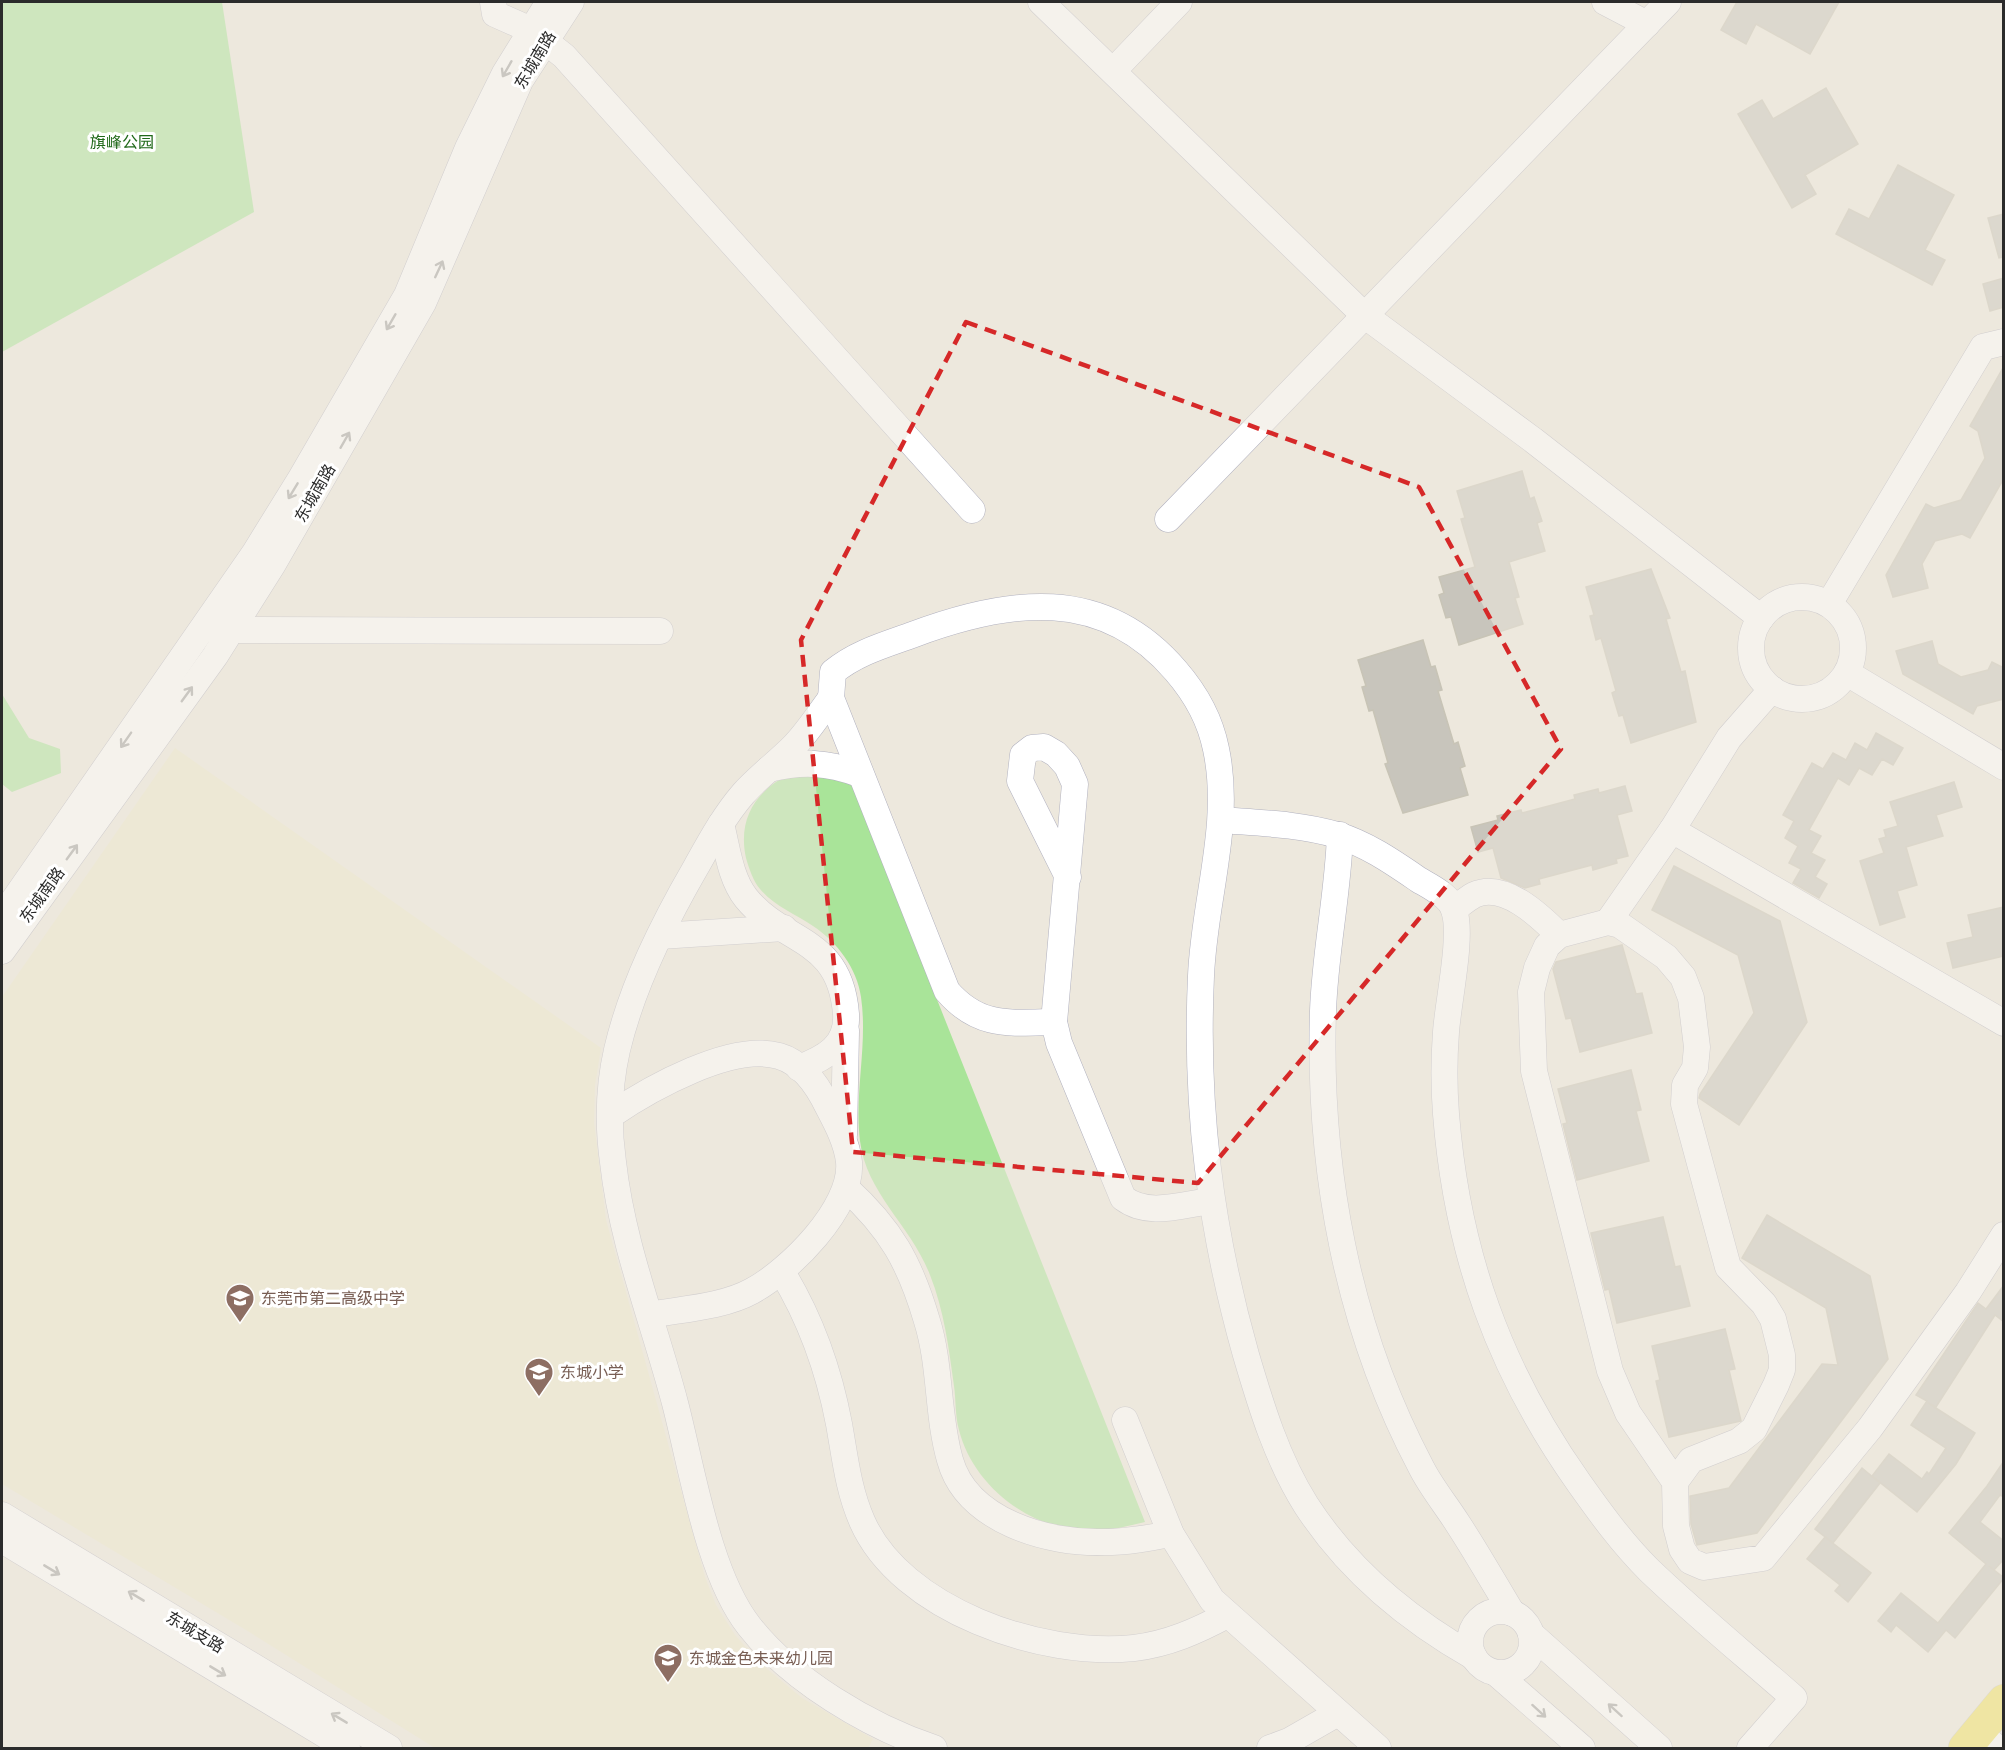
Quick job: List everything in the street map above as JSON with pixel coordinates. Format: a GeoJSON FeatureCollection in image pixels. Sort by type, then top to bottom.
{"type":"FeatureCollection","features":[{"type":"Feature","properties":{"kind":"main road"},"geometry":{"type":"LineString","coordinates":[[1974,1745],[2004,1701]]}},
{"type":"Feature","properties":{"kind":"street"},"geometry":{"type":"LineString","coordinates":[[494,2],[495,14],[539,36],[603,98],[972,510]]}},
{"type":"Feature","properties":{"kind":"street","name":"东城南路"},"geometry":{"type":"LineString","coordinates":[[2,951],[230,632],[290,535],[423,303],[539,36],[549,2]]}},
{"type":"Feature","properties":{"kind":"street","name":"东城南路"},"geometry":{"type":"LineString","coordinates":[[2,917],[260,544],[408,295],[468,148],[505,73],[571,2]]}},
{"type":"Feature","properties":{"kind":"street"},"geometry":{"type":"LineString","coordinates":[[1041,2],[1365,315],[1533,440],[1761,618]]}},
{"type":"Feature","properties":{"kind":"street"},"geometry":{"type":"LineString","coordinates":[[1113,71],[1179,2]]}},
{"type":"Feature","properties":{"kind":"street"},"geometry":{"type":"LineString","coordinates":[[1605,2],[1647,24]]}},
{"type":"Feature","properties":{"kind":"street"},"geometry":{"type":"LineString","coordinates":[[1168,519],[1668,2]]}},
{"type":"Feature","properties":{"kind":"street"},"geometry":{"type":"LineString","coordinates":[[1829,604],[1983,347],[2004,342]]}},
{"type":"Feature","properties":{"kind":"street"},"geometry":{"type":"LineString","coordinates":[[1795,597],[1807,597],[1829,604],[1848,626],[1854,648],[1847,673],[1835,688],[1815,698],[1787,697],[1772,689],[1755,666],[1752,650],[1754,632],[1761,618],[1777,604],[1795,597]]}},
{"type":"Feature","properties":{"kind":"street"},"geometry":{"type":"LineString","coordinates":[[1054,1022],[997,1023],[973,1014],[957,1003],[946,991],[831,698],[833,672],[849,658],[944,623],[999,610],[1045,605],[1087,610],[1126,628],[1160,652],[1188,684],[1206,716],[1216,748],[1221,820],[1208,895],[1200,1004],[1202,1125],[1210,1201],[1228,1291],[1254,1384],[1275,1446],[1306,1504],[1346,1557],[1392,1603],[1446,1641],[1474,1657],[1487,1670],[1496,1673],[1582,1749]]}},
{"type":"Feature","properties":{"kind":"street"},"geometry":{"type":"LineString","coordinates":[[203,629],[230,632],[660,631]]}},
{"type":"Feature","properties":{"kind":"street"},"geometry":{"type":"LineString","coordinates":[[1847,673],[2004,767]]}},
{"type":"Feature","properties":{"kind":"street"},"geometry":{"type":"LineString","coordinates":[[1608,922],[1672,830],[1729,738],[1772,689]]}},
{"type":"Feature","properties":{"kind":"street"},"geometry":{"type":"LineString","coordinates":[[831,698],[795,746],[746,790],[721,824],[674,905],[639,981],[616,1051],[612,1083],[612,1160],[622,1217],[720,1571],[730,1597],[748,1625],[772,1651],[812,1685],[866,1717],[934,1749]]}},
{"type":"Feature","properties":{"kind":"street"},"geometry":{"type":"LineString","coordinates":[[768,770],[805,763],[842,767],[859,774]]}},
{"type":"Feature","properties":{"kind":"street"},"geometry":{"type":"LineString","coordinates":[[1221,820],[1301,827],[1340,835],[1388,859],[1443,895],[1454,909],[1456,938],[1445,1035],[1446,1110],[1453,1188],[1466,1247],[1485,1310],[1513,1376],[1542,1428],[1611,1528],[1648,1569],[1794,1698],[1750,1749]]}},
{"type":"Feature","properties":{"kind":"street"},"geometry":{"type":"LineString","coordinates":[[721,824],[733,871],[744,896],[757,910],[804,940],[825,957],[838,978],[845,999],[846,1023],[844,1141]]}},
{"type":"Feature","properties":{"kind":"street"},"geometry":{"type":"LineString","coordinates":[[1672,830],[2004,1023]]}},
{"type":"Feature","properties":{"kind":"street"},"geometry":{"type":"LineString","coordinates":[[1340,835],[1338,886],[1323,1009],[1323,1070],[1334,1207],[1348,1276],[1368,1348],[1422,1468],[1512,1613]]}},
{"type":"Feature","properties":{"kind":"street"},"geometry":{"type":"LineString","coordinates":[[1068,877],[1054,1022],[1059,1043],[1123,1198],[1135,1207],[1153,1209],[1210,1201]]}},
{"type":"Feature","properties":{"kind":"street"},"geometry":{"type":"LineString","coordinates":[[1454,909],[1476,894],[1500,894],[1532,908],[1559,935]]}},
{"type":"Feature","properties":{"kind":"street"},"geometry":{"type":"LineString","coordinates":[[1675,1482],[1691,1460],[1739,1442],[1754,1429],[1782,1370],[1782,1355],[1773,1319],[1764,1304],[1728,1267],[1684,1104],[1685,1085],[1695,1068],[1697,1047],[1696,1026],[1683,977],[1666,957],[1620,925],[1608,922],[1559,935],[1546,946],[1531,992],[1534,1071],[1610,1371],[1628,1413],[1675,1482],[1676,1526],[1682,1549],[1690,1561],[1704,1567],[1716,1567],[1763,1558],[1870,1428],[1968,1292],[2004,1235]]}},
{"type":"Feature","properties":{"kind":"street"},"geometry":{"type":"LineString","coordinates":[[660,936],[784,928]]}},
{"type":"Feature","properties":{"kind":"street"},"geometry":{"type":"LineString","coordinates":[[799,1068],[831,1054],[841,1041],[846,1023]]}},
{"type":"Feature","properties":{"kind":"street"},"geometry":{"type":"LineString","coordinates":[[612,1115],[644,1092],[684,1073],[741,1055],[779,1056],[799,1068],[818,1086],[844,1141],[849,1163],[846,1188],[806,1248],[782,1272],[749,1293],[719,1302],[650,1315]]}},
{"type":"Feature","properties":{"kind":"street"},"geometry":{"type":"LineString","coordinates":[[846,1188],[874,1213],[895,1242],[912,1276],[928,1324],[943,1432],[951,1463],[961,1486],[978,1503],[1002,1519],[1030,1531],[1063,1540],[1103,1542],[1171,1534]]}},
{"type":"Feature","properties":{"kind":"street"},"geometry":{"type":"LineString","coordinates":[[782,1272],[813,1332],[829,1380],[851,1495],[874,1546],[900,1572],[954,1609],[995,1629],[1041,1643],[1092,1649],[1134,1648],[1189,1635],[1227,1615]]}},
{"type":"Feature","properties":{"kind":"street"},"geometry":{"type":"LineString","coordinates":[[1125,1420],[1171,1534],[1196,1578],[1212,1600],[1378,1749]]}},
{"type":"Feature","properties":{"kind":"street","name":"东城支路"},"geometry":{"type":"LineString","coordinates":[[2,1515],[389,1749]]}},
{"type":"Feature","properties":{"kind":"street","name":"东城支路"},"geometry":{"type":"LineString","coordinates":[[2,1540],[347,1749]]}},
{"type":"Feature","properties":{"kind":"street"},"geometry":{"type":"LineString","coordinates":[[1474,1657],[1470,1638],[1478,1621],[1494,1612],[1512,1613],[1521,1618],[1531,1634],[1659,1749]]}},
{"type":"Feature","properties":{"kind":"street"},"geometry":{"type":"LineString","coordinates":[[1496,1673],[1512,1671],[1524,1663],[1531,1649],[1531,1634]]}},
{"type":"Feature","properties":{"kind":"street"},"geometry":{"type":"LineString","coordinates":[[1270,1749],[1338,1713]]}},
{"type":"Feature","properties":{"kind":"highlighted area"},"geometry":{"type":"Polygon","coordinates":[[[966,322],[1419,487],[1561,749],[1198,1183],[853,1152],[801,640],[966,322]]]}},
{"type":"Feature","properties":{"kind":"shaded area","name":"东莞市第二高级中学"},"geometry":{"type":"Polygon","coordinates":[[[175,748],[601,1048],[595,1085],[594,1123],[606,1220],[705,1577],[716,1605],[735,1635],[760,1663],[802,1698],[873,1739],[868,1748],[435,1748],[251,1633],[2,1484],[2,997],[175,748]]]}},
{"type":"Feature","properties":{"kind":"green space","name":"旗峰公园"},"geometry":{"type":"Polygon","coordinates":[[[2,2],[222,2],[254,212],[2,352],[2,2]]]}},
{"type":"Feature","properties":{"kind":"green space"},"geometry":{"type":"Polygon","coordinates":[[[2,694],[29,738],[60,749],[61,773],[12,792],[2,784],[2,694]]]}},
{"type":"Feature","properties":{"kind":"green space"},"geometry":{"type":"Polygon","coordinates":[[[794,772],[850,781],[1145,1522],[1096,1531],[1074,1530],[1051,1525],[1030,1516],[993,1489],[978,1471],[967,1451],[958,1425],[948,1344],[935,1288],[922,1258],[880,1194],[864,1160],[859,1123],[863,1015],[859,986],[838,948],[822,932],[778,905],[760,889],[753,878],[746,858],[745,830],[753,806],[770,786],[794,772]]]}},
{"type":"Feature","properties":{"kind":"building"},"geometry":{"type":"Polygon","coordinates":[[[1737,2],[1839,2],[1810,54],[1756,24],[1746,44],[1721,30],[1737,2]]]}},
{"type":"Feature","properties":{"kind":"building"},"geometry":{"type":"Polygon","coordinates":[[[1826,88],[1858,144],[1805,175],[1816,194],[1792,208],[1738,114],[1762,100],[1773,119],[1826,88]]]}},
{"type":"Feature","properties":{"kind":"building"},"geometry":{"type":"Polygon","coordinates":[[[1898,165],[1954,195],[1925,250],[1945,260],[1932,285],[1836,234],[1849,209],[1869,219],[1898,165]]]}},
{"type":"Feature","properties":{"kind":"building"},"geometry":{"type":"Polygon","coordinates":[[[2004,214],[2004,257],[1999,258],[1988,218],[2004,214]]]}},
{"type":"Feature","properties":{"kind":"building"},"geometry":{"type":"Polygon","coordinates":[[[2004,278],[2004,307],[1990,311],[1983,284],[2004,278]]]}},
{"type":"Feature","properties":{"kind":"building"},"geometry":{"type":"Polygon","coordinates":[[[2004,366],[2004,478],[1970,538],[1962,534],[1935,541],[1922,564],[1928,588],[1893,597],[1886,575],[1926,504],[1934,508],[1961,500],[1985,458],[1978,431],[1970,426],[2004,366]]]}},
{"type":"Feature","properties":{"kind":"building"},"geometry":{"type":"Polygon","coordinates":[[[1522,471],[1530,499],[1534,497],[1542,521],[1537,523],[1545,551],[1509,562],[1519,597],[1515,598],[1523,624],[1459,645],[1451,617],[1446,618],[1439,595],[1444,593],[1439,577],[1475,567],[1461,519],[1465,518],[1457,491],[1522,471]]]}},
{"type":"Feature","properties":{"kind":"building"},"geometry":{"type":"Polygon","coordinates":[[[1651,569],[1670,618],[1666,619],[1681,672],[1685,671],[1696,722],[1631,743],[1623,715],[1619,716],[1612,693],[1616,691],[1601,638],[1596,640],[1590,616],[1594,615],[1586,587],[1651,569]]]}},
{"type":"Feature","properties":{"kind":"building"},"geometry":{"type":"Polygon","coordinates":[[[1423,640],[1431,667],[1435,666],[1442,690],[1438,691],[1454,744],[1458,742],[1465,766],[1460,768],[1468,795],[1403,813],[1385,764],[1388,763],[1373,710],[1369,711],[1362,687],[1366,686],[1358,660],[1423,640]]]}},
{"type":"Feature","properties":{"kind":"building"},"geometry":{"type":"Polygon","coordinates":[[[1932,641],[1938,664],[1961,677],[1988,670],[1992,662],[2004,668],[2004,699],[1977,706],[1973,714],[1903,674],[1896,651],[1932,641]]]}},
{"type":"Feature","properties":{"kind":"building"},"geometry":{"type":"Polygon","coordinates":[[[1876,733],[1903,748],[1893,765],[1882,759],[1872,775],[1859,768],[1849,785],[1838,778],[1809,830],[1821,836],[1811,853],[1825,860],[1815,877],[1827,884],[1819,898],[1793,883],[1801,869],[1789,863],[1798,846],[1785,838],[1794,821],[1783,815],[1812,763],[1823,769],[1833,753],[1846,760],[1855,743],[1867,750],[1876,733]]]}},
{"type":"Feature","properties":{"kind":"building"},"geometry":{"type":"Polygon","coordinates":[[[1954,782],[1962,807],[1936,815],[1943,836],[1906,847],[1917,885],[1897,891],[1905,917],[1880,925],[1860,861],[1884,853],[1879,839],[1886,837],[1884,830],[1898,826],[1890,802],[1954,782]]]}},
{"type":"Feature","properties":{"kind":"building"},"geometry":{"type":"Polygon","coordinates":[[[1625,786],[1632,811],[1617,815],[1628,856],[1616,859],[1617,863],[1593,870],[1592,865],[1539,879],[1540,884],[1525,888],[1501,878],[1493,848],[1478,852],[1471,827],[1498,820],[1497,816],[1521,810],[1522,813],[1575,799],[1574,795],[1598,789],[1599,793],[1625,786]]]}},
{"type":"Feature","properties":{"kind":"building"},"geometry":{"type":"Polygon","coordinates":[[[1674,866],[1780,921],[1807,1022],[1739,1125],[1699,1098],[1754,1013],[1738,955],[1652,910],[1674,866]]]}},
{"type":"Feature","properties":{"kind":"building"},"geometry":{"type":"Polygon","coordinates":[[[2004,907],[2004,956],[1953,968],[1947,943],[1973,937],[1968,915],[2004,907]]]}},
{"type":"Feature","properties":{"kind":"building"},"geometry":{"type":"Polygon","coordinates":[[[1622,945],[1636,994],[1642,993],[1652,1033],[1580,1052],[1571,1018],[1566,1019],[1553,969],[1556,962],[1622,945]]]}},
{"type":"Feature","properties":{"kind":"building"},"geometry":{"type":"Polygon","coordinates":[[[1631,1070],[1641,1110],[1636,1111],[1649,1161],[1577,1180],[1563,1124],[1567,1123],[1558,1089],[1631,1070]]]}},
{"type":"Feature","properties":{"kind":"building"},"geometry":{"type":"Polygon","coordinates":[[[1767,1215],[1870,1276],[1888,1359],[1757,1533],[1697,1545],[1691,1524],[1690,1496],[1729,1488],[1822,1364],[1838,1365],[1826,1308],[1742,1258],[1767,1215]]]}},
{"type":"Feature","properties":{"kind":"building"},"geometry":{"type":"Polygon","coordinates":[[[1663,1217],[1675,1267],[1680,1266],[1690,1306],[1617,1323],[1609,1289],[1605,1290],[1591,1233],[1663,1217]]]}},
{"type":"Feature","properties":{"kind":"building"},"geometry":{"type":"Polygon","coordinates":[[[2004,1285],[2004,1322],[1995,1315],[1936,1407],[1928,1403],[1975,1433],[1956,1464],[1917,1512],[1872,1476],[1889,1454],[1922,1479],[1927,1472],[1929,1474],[1946,1448],[1911,1425],[1927,1401],[1916,1395],[1978,1303],[1986,1309],[2004,1285]]]}},
{"type":"Feature","properties":{"kind":"building"},"geometry":{"type":"Polygon","coordinates":[[[1725,1329],[1735,1369],[1729,1370],[1741,1421],[1669,1437],[1656,1381],[1660,1380],[1652,1346],[1725,1329]]]}},
{"type":"Feature","properties":{"kind":"building"},"geometry":{"type":"Polygon","coordinates":[[[2004,1461],[2004,1497],[2000,1495],[1980,1522],[2004,1541],[2004,1559],[1994,1570],[2004,1578],[1955,1638],[1946,1630],[1928,1652],[1896,1625],[1891,1632],[1878,1621],[1901,1593],[1938,1623],[1986,1564],[1949,1533],[2004,1461]]]}},
{"type":"Feature","properties":{"kind":"building"},"geometry":{"type":"Polygon","coordinates":[[[1862,1468],[1880,1483],[1833,1543],[1815,1529],[1862,1468]]]}},
{"type":"Feature","properties":{"kind":"building"},"geometry":{"type":"Polygon","coordinates":[[[1825,1537],[1871,1573],[1848,1602],[1835,1591],[1840,1585],[1807,1559],[1825,1537]]]}},
{"type":"Feature","properties":{"kind":"place","name":"东莞市第二高级中学"},"geometry":{"type":"Point","coordinates":[240,1324]}},
{"type":"Feature","properties":{"kind":"place","name":"东城小学"},"geometry":{"type":"Point","coordinates":[539,1398]}},
{"type":"Feature","properties":{"kind":"place","name":"东城金色未来幼儿园"},"geometry":{"type":"Point","coordinates":[668,1684]}}]}
